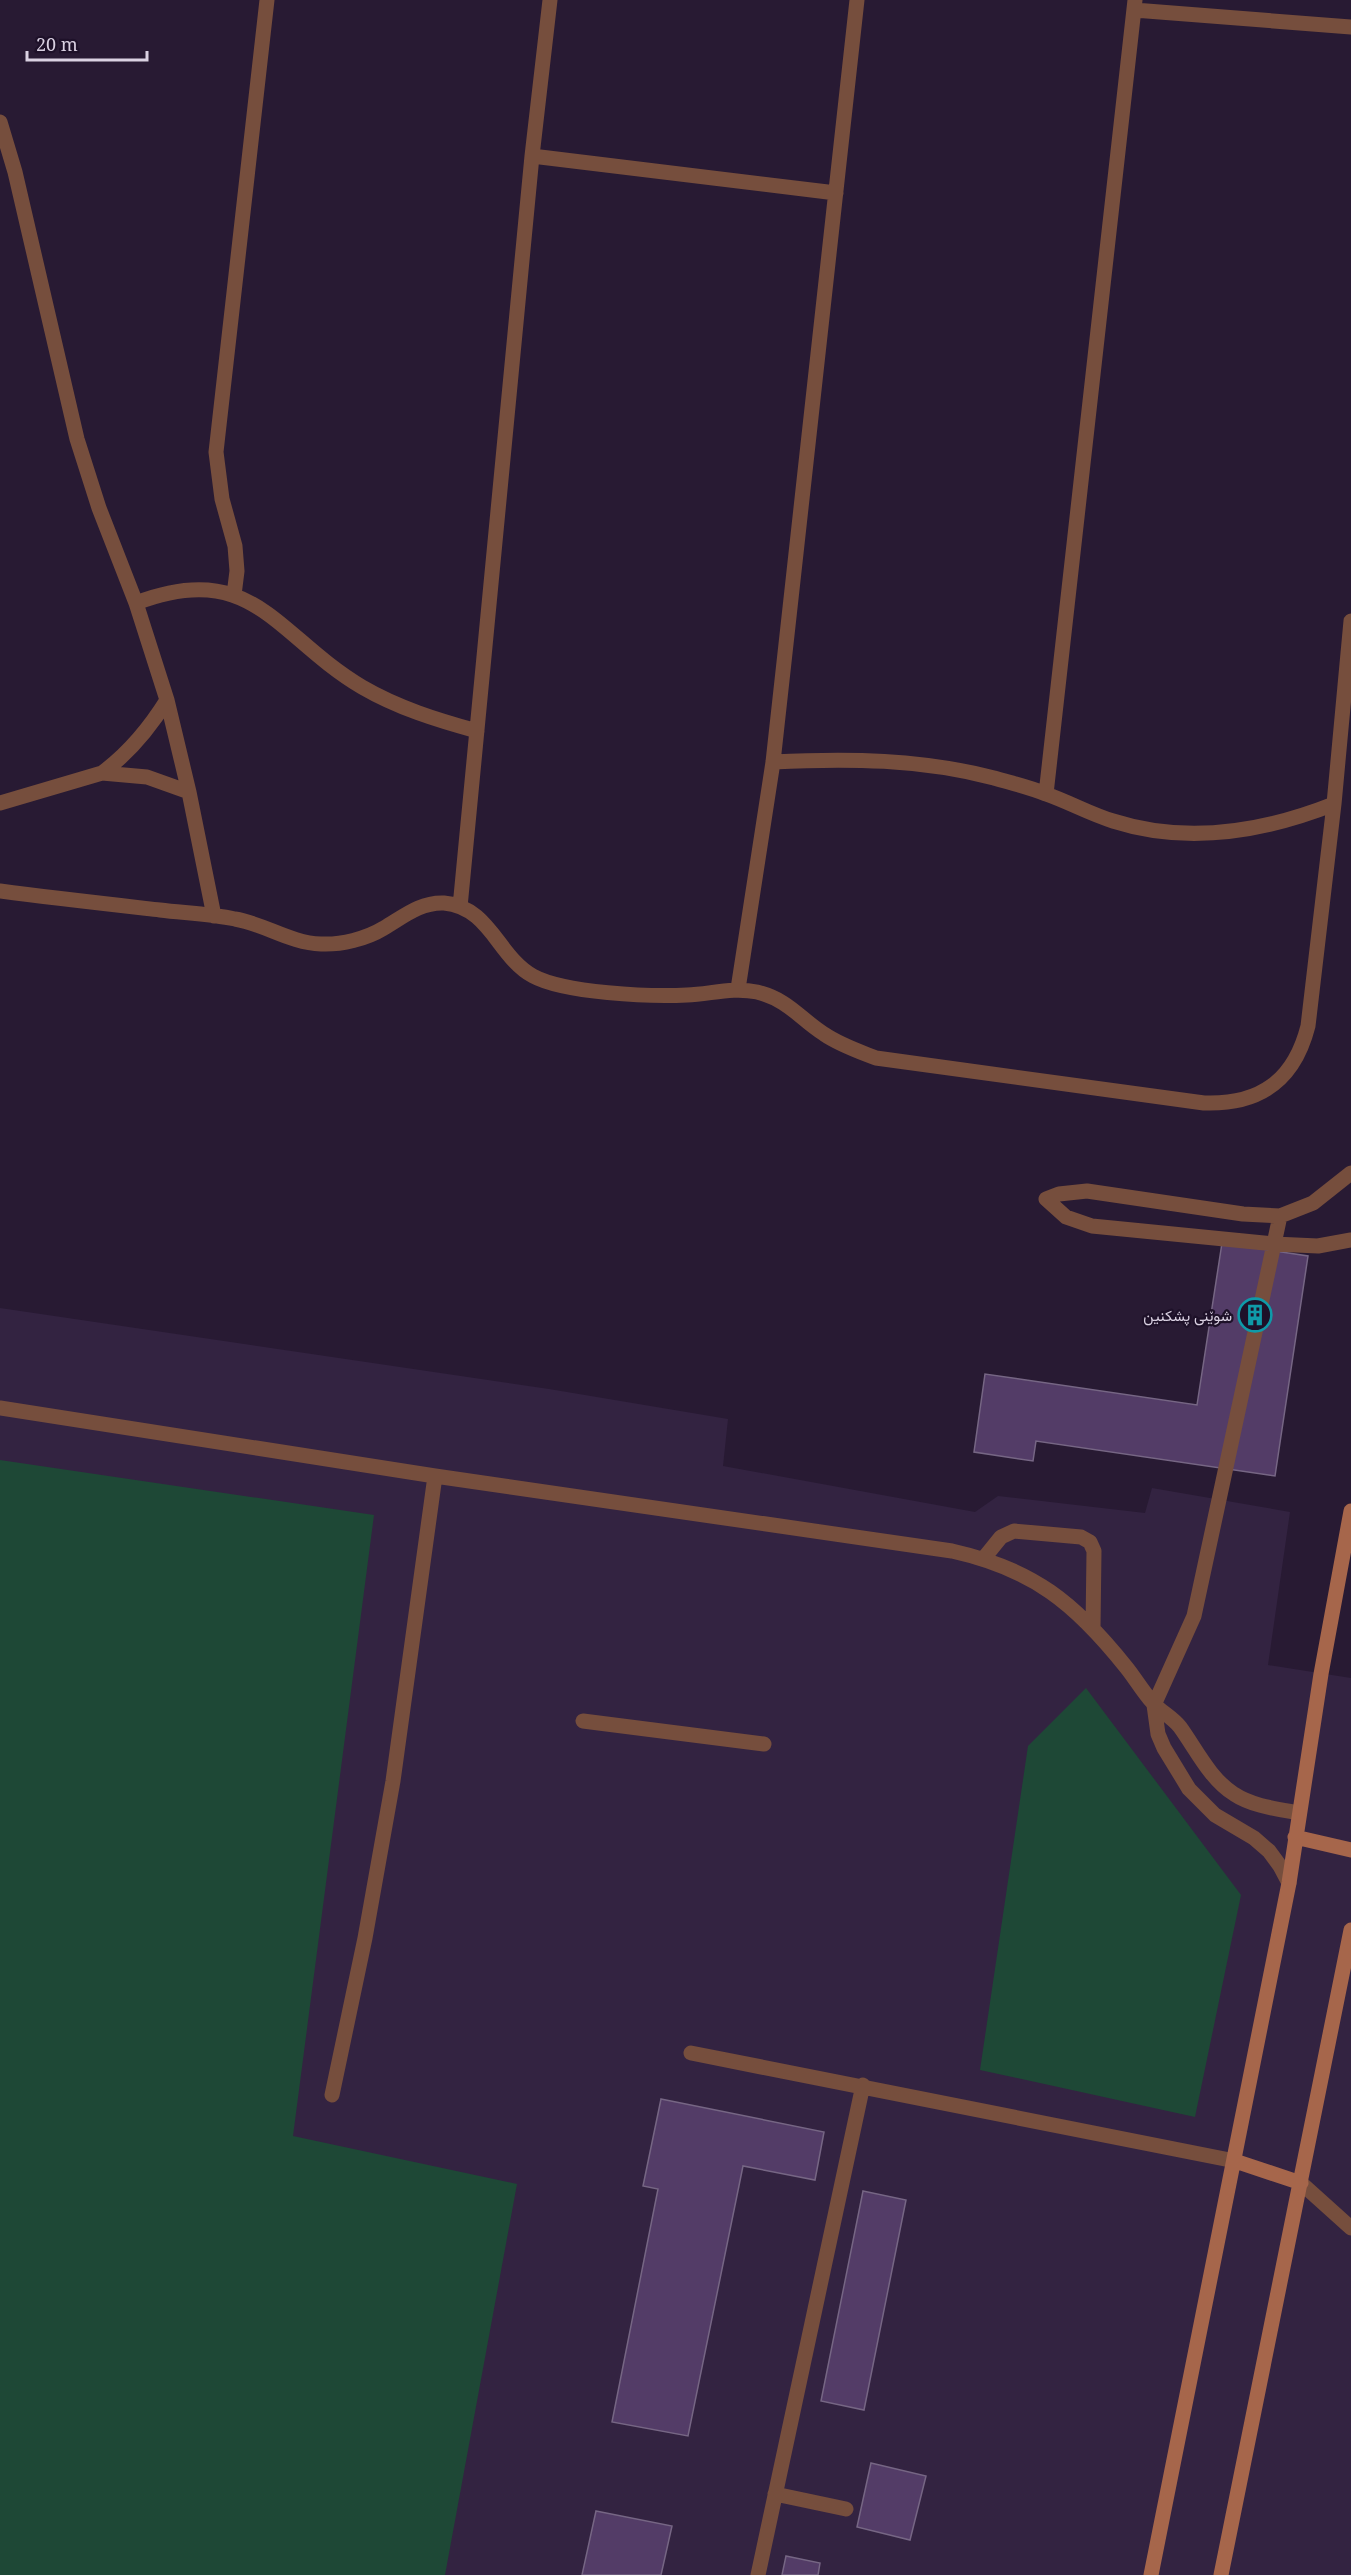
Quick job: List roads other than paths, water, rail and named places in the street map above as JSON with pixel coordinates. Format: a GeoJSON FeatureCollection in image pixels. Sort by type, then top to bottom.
{"type":"FeatureCollection","features":[{"type":"Feature","properties":{"kind":"street"},"geometry":{"type":"LineString","coordinates":[[234,595],[237,570],[235,546],[222,499],[216,452],[267,0]]}},
{"type":"Feature","properties":{"kind":"street"},"geometry":{"type":"LineString","coordinates":[[460,907],[532,156],[550,0]]}},
{"type":"Feature","properties":{"kind":"street"},"geometry":{"type":"LineString","coordinates":[[738,989],[773,762],[857,0]]}},
{"type":"Feature","properties":{"kind":"street"},"geometry":{"type":"LineString","coordinates":[[1046,794],[1135,5],[1351,27]]}},
{"type":"Feature","properties":{"kind":"street"},"geometry":{"type":"LineString","coordinates":[[0,122],[15,172],[77,439],[99,508],[136,603],[167,700],[189,792],[214,916]]}},
{"type":"Feature","properties":{"kind":"street"},"geometry":{"type":"LineString","coordinates":[[532,156],[836,193]]}},
{"type":"Feature","properties":{"kind":"street"},"geometry":{"type":"LineString","coordinates":[[136,603],[159,594],[184,589],[209,590],[234,595],[257,605],[278,620],[327,664],[362,687],[408,710],[477,731]]}},
{"type":"Feature","properties":{"kind":"street"},"geometry":{"type":"LineString","coordinates":[[0,891],[214,916],[258,925],[296,941],[322,944],[363,938],[426,905],[445,903],[460,907],[486,925],[518,965],[546,982],[562,987],[643,995],[687,995],[738,989],[774,997],[793,1007],[824,1034],[849,1048],[876,1058],[1204,1103],[1239,1102],[1275,1084],[1291,1068],[1302,1048],[1308,1026],[1334,804],[1351,621]]}},
{"type":"Feature","properties":{"kind":"street"},"geometry":{"type":"LineString","coordinates":[[0,803],[102,773],[122,758],[167,700]]}},
{"type":"Feature","properties":{"kind":"street"},"geometry":{"type":"LineString","coordinates":[[773,762],[829,759],[906,763],[993,778],[1046,794],[1080,810],[1115,822],[1152,830],[1189,834],[1226,833],[1263,828],[1299,818],[1334,804]]}},
{"type":"Feature","properties":{"kind":"street"},"geometry":{"type":"LineString","coordinates":[[102,773],[147,777],[189,792]]}},
{"type":"Feature","properties":{"kind":"street"},"geometry":{"type":"LineString","coordinates":[[1351,1173],[1313,1203],[1280,1216],[1243,1214],[1087,1191],[1066,1193],[1046,1199],[1066,1217],[1092,1226],[1274,1244],[1318,1246],[1351,1240]]}},
{"type":"Feature","properties":{"kind":"street"},"geometry":{"type":"LineString","coordinates":[[1280,1216],[1194,1616],[1154,1705],[1158,1734],[1189,1789],[1215,1815],[1254,1838],[1269,1851],[1280,1866],[1288,1883]]}},
{"type":"Feature","properties":{"kind":"street"},"geometry":{"type":"LineString","coordinates":[[0,1408],[435,1476],[952,1551],[984,1558],[1023,1573],[1061,1598],[1094,1628],[1154,1705],[1173,1719],[1221,1784],[1233,1794],[1246,1801],[1299,1813]]}},
{"type":"Feature","properties":{"kind":"street"},"geometry":{"type":"LineString","coordinates":[[332,2095],[365,1938],[393,1781],[435,1476]]}},
{"type":"Feature","properties":{"kind":"street"},"geometry":{"type":"LineString","coordinates":[[1151,2575],[1235,2161],[1288,1883],[1321,1674],[1348,1550],[1351,1511]]}},
{"type":"Feature","properties":{"kind":"street"},"geometry":{"type":"LineString","coordinates":[[984,1558],[1001,1537],[1014,1531],[1082,1537],[1090,1542],[1094,1551],[1094,1628]]}},
{"type":"Feature","properties":{"kind":"street"},"geometry":{"type":"LineString","coordinates":[[583,1721],[764,1744]]}},
{"type":"Feature","properties":{"kind":"street"},"geometry":{"type":"LineString","coordinates":[[1295,1837],[1351,1850]]}},
{"type":"Feature","properties":{"kind":"street"},"geometry":{"type":"LineString","coordinates":[[1221,2575],[1351,1930]]}},
{"type":"Feature","properties":{"kind":"street"},"geometry":{"type":"LineString","coordinates":[[691,2053],[862,2085],[1235,2161],[1301,2182],[1351,2228]]}},
{"type":"Feature","properties":{"kind":"street"},"geometry":{"type":"LineString","coordinates":[[758,2575],[862,2085]]}},
{"type":"Feature","properties":{"kind":"street"},"geometry":{"type":"LineString","coordinates":[[775,2494],[846,2509]]}},
{"type":"Feature","properties":{"kind":"place","name":"شوێنی پشکنین"},"geometry":{"type":"Point","coordinates":[1255,1315]}}]}
